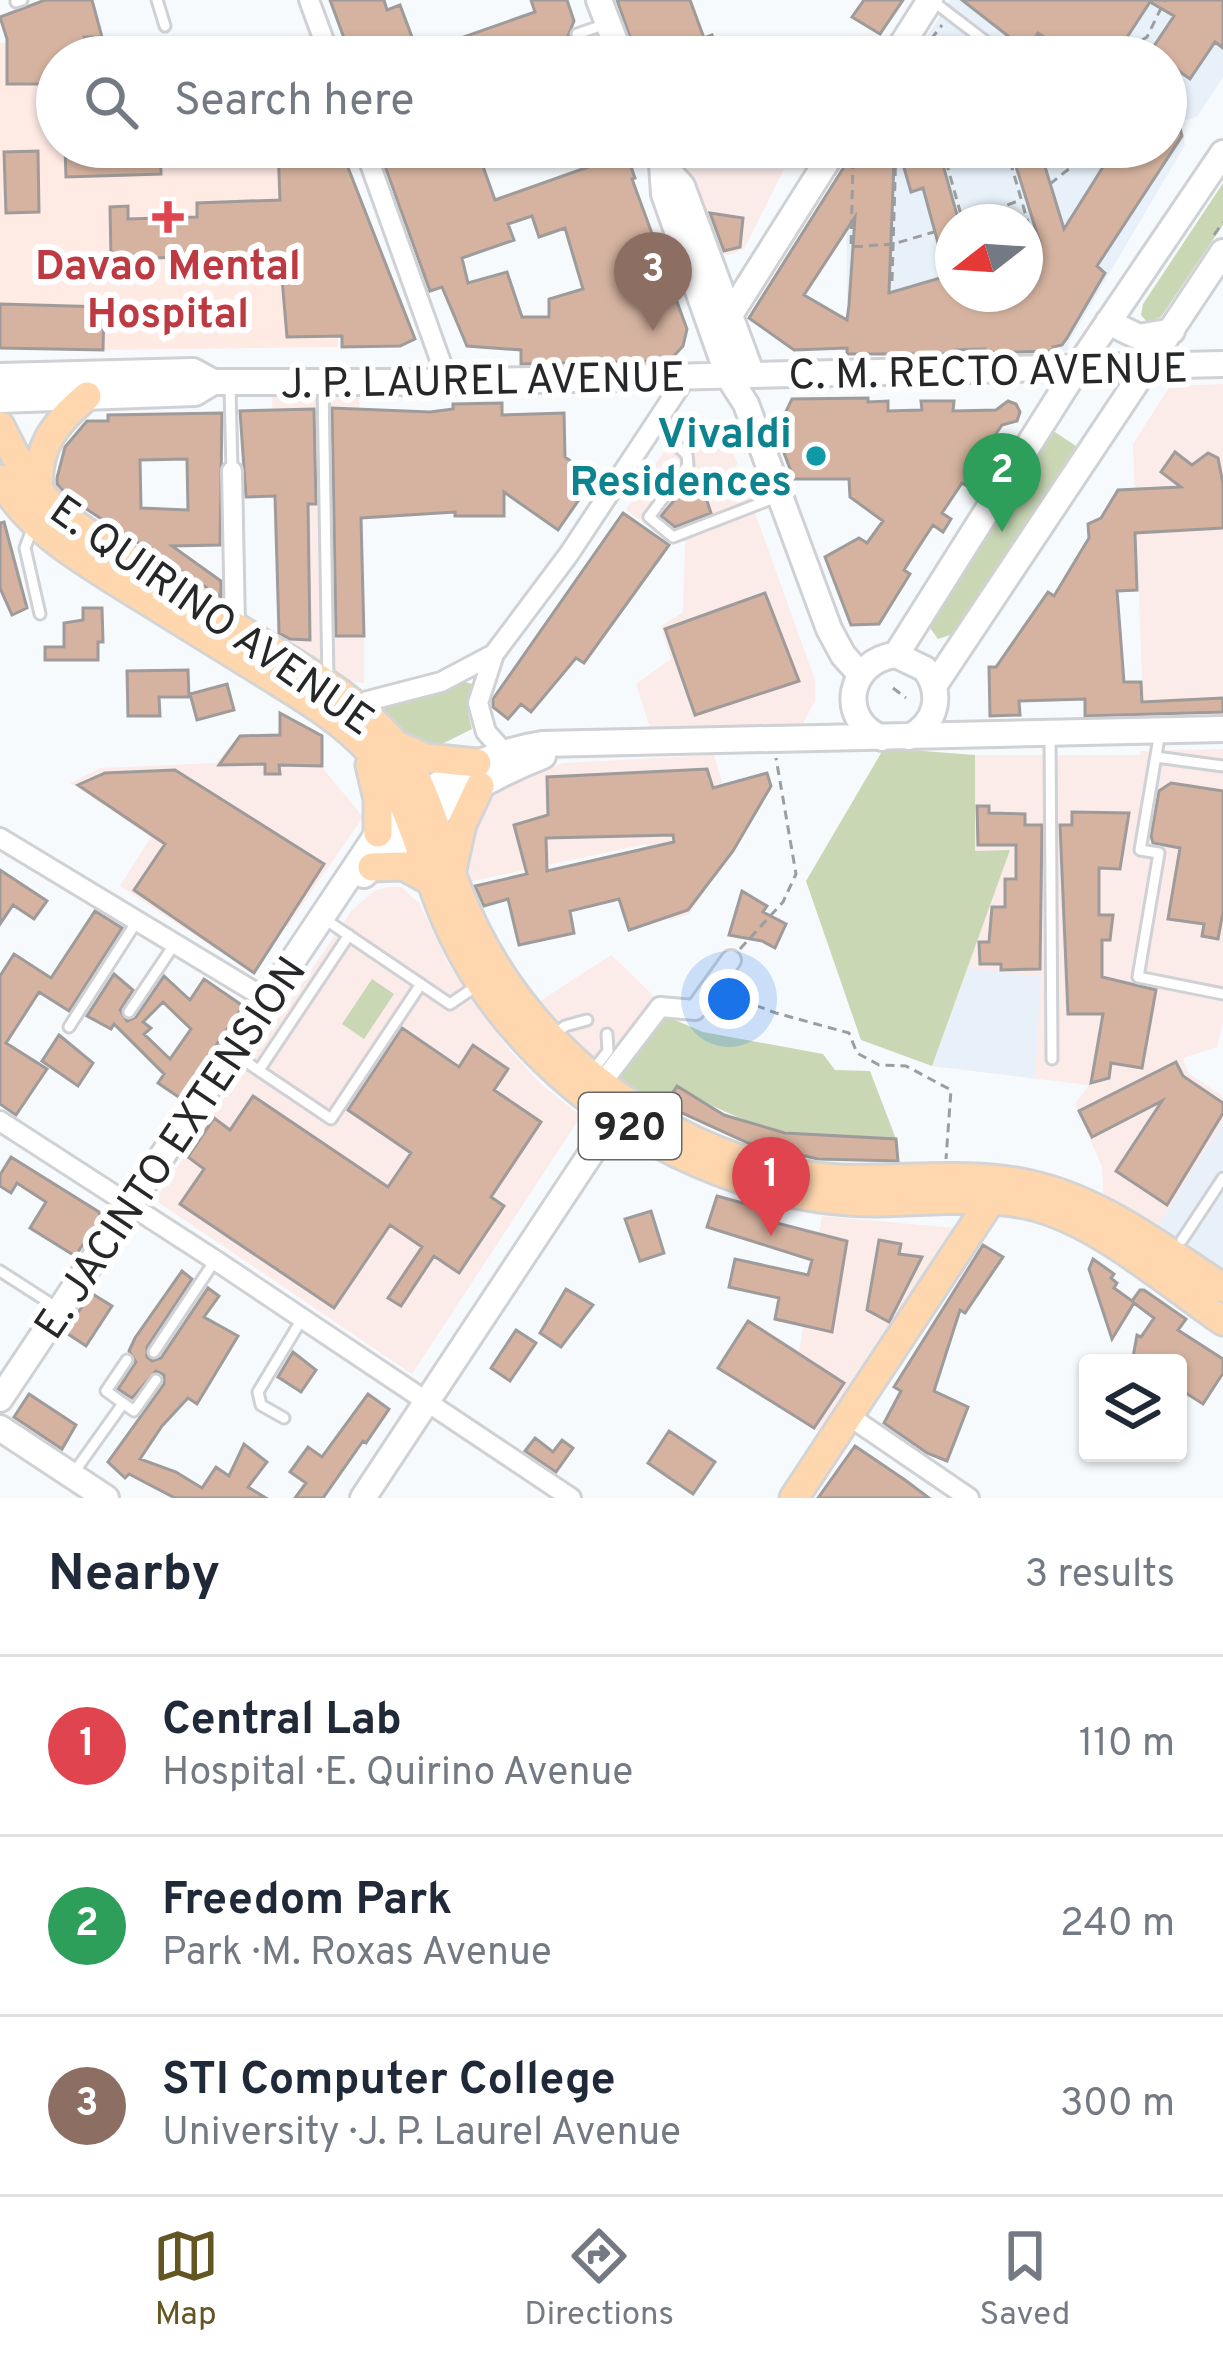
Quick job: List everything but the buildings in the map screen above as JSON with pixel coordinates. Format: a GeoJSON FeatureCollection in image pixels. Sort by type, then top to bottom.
{"type":"FeatureCollection","features":[{"type":"Feature","properties":{"kind":"main road"},"geometry":{"type":"LineString","coordinates":[[911,36],[937,5]]}},
{"type":"Feature","properties":{"kind":"main road"},"geometry":{"type":"LineString","coordinates":[[896,656],[1076,370],[1223,153]]}},
{"type":"Feature","properties":{"kind":"main road"},"geometry":{"type":"LineString","coordinates":[[661,168],[664,194],[715,336],[740,376]]}},
{"type":"Feature","properties":{"kind":"main road"},"geometry":{"type":"LineString","coordinates":[[669,168],[682,186],[730,315],[750,415],[829,629],[860,674]]}},
{"type":"Feature","properties":{"kind":"main road"},"geometry":{"type":"LineString","coordinates":[[730,315],[763,260],[831,168]]}},
{"type":"Feature","properties":{"kind":"main road"},"geometry":{"type":"LineString","coordinates":[[934,686],[1223,252]]}},
{"type":"Feature","properties":{"kind":"main road"},"geometry":{"type":"LineString","coordinates":[[712,265],[763,260]]}},
{"type":"Feature","properties":{"kind":"main road"},"geometry":{"type":"LineString","coordinates":[[1108,322],[1139,337],[1172,331]]}},
{"type":"Feature","properties":{"kind":"main road"},"geometry":{"type":"LineString","coordinates":[[715,336],[705,363],[691,377],[750,415]]}},
{"type":"Feature","properties":{"kind":"main road","name":"C. M. RECTO AVENUE"},"geometry":{"type":"LineString","coordinates":[[740,376],[1223,364]]}},
{"type":"Feature","properties":{"kind":"main road","name":"J. P. LAUREL AVENUE"},"geometry":{"type":"LineString","coordinates":[[0,376],[194,371],[221,382]]}},
{"type":"Feature","properties":{"kind":"main road","name":"J. P. LAUREL AVENUE"},"geometry":{"type":"LineString","coordinates":[[0,400],[195,393],[221,382],[740,376]]}},
{"type":"Feature","properties":{"kind":"main road"},"geometry":{"type":"LineString","coordinates":[[39,493],[38,468],[47,438],[87,397]]}},
{"type":"Feature","properties":{"kind":"main road","name":"E. QUIRINO AVENUE"},"geometry":{"type":"LineString","coordinates":[[0,426],[16,461],[82,545],[354,734],[417,814]]}},
{"type":"Feature","properties":{"kind":"main road","name":"E. QUIRINO AVENUE"},"geometry":{"type":"LineString","coordinates":[[0,478],[35,525],[235,627],[356,704],[396,745],[481,983],[541,1057],[696,1162],[792,1193],[872,1202],[1033,1186],[1076,1199],[1223,1288]]}},
{"type":"Feature","properties":{"kind":"main road"},"geometry":{"type":"LineString","coordinates":[[822,739],[853,703],[860,674],[875,660],[896,656],[920,665],[934,686],[931,718],[909,737]]}},
{"type":"Feature","properties":{"kind":"main road"},"geometry":{"type":"LineString","coordinates":[[853,703],[862,725],[882,738]]}},
{"type":"Feature","properties":{"kind":"main road"},"geometry":{"type":"LineString","coordinates":[[417,814],[504,752],[542,744],[1050,734],[1158,744],[1223,729]]}},
{"type":"Feature","properties":{"kind":"main road"},"geometry":{"type":"LineString","coordinates":[[354,734],[375,782],[378,833]]}},
{"type":"Feature","properties":{"kind":"main road"},"geometry":{"type":"LineString","coordinates":[[396,745],[478,774],[568,746]]}},
{"type":"Feature","properties":{"kind":"main road"},"geometry":{"type":"LineString","coordinates":[[372,867],[404,866],[441,877],[478,774]]}},
{"type":"Feature","properties":{"kind":"main road","name":"E. JACINTO EXTENSION"},"geometry":{"type":"LineString","coordinates":[[0,1399],[378,833],[417,814]]}},
{"type":"Feature","properties":{"kind":"main road","name":"E. JACINTO EXTENSION"},"geometry":{"type":"LineString","coordinates":[[338,895],[372,867],[417,814]]}},
{"type":"Feature","properties":{"kind":"main road","name":"E. QUIRINO AVENUE"},"geometry":{"type":"LineString","coordinates":[[441,877],[500,975],[551,1038],[596,1079],[620,1109],[747,1162],[835,1179],[945,1178],[992,1190],[1087,1228],[1223,1321]]}},
{"type":"Feature","properties":{"kind":"main road"},"geometry":{"type":"LineString","coordinates":[[363,1498],[620,1109]]}},
{"type":"Feature","properties":{"kind":"main road"},"geometry":{"type":"LineString","coordinates":[[794,1498],[992,1190]]}},
{"type":"Feature","properties":{"kind":"main road"},"geometry":{"type":"LineString","coordinates":[[0,1428],[106,1498]]}},
{"type":"Feature","properties":{"kind":"street"},"geometry":{"type":"LineString","coordinates":[[310,0],[323,36]]}},
{"type":"Feature","properties":{"kind":"street"},"geometry":{"type":"LineString","coordinates":[[372,168],[448,382]]}},
{"type":"Feature","properties":{"kind":"street"},"geometry":{"type":"LineString","coordinates":[[504,752],[486,732],[478,703],[494,654],[691,377]]}},
{"type":"Feature","properties":{"kind":"street"},"geometry":{"type":"LineString","coordinates":[[232,471],[235,627]]}},
{"type":"Feature","properties":{"kind":"street"},"geometry":{"type":"LineString","coordinates":[[356,704],[441,682],[494,654]]}},
{"type":"Feature","properties":{"kind":"street"},"geometry":{"type":"LineString","coordinates":[[0,838],[268,1000]]}},
{"type":"Feature","properties":{"kind":"street"},"geometry":{"type":"LineString","coordinates":[[596,1079],[660,1007],[695,1010],[731,959]]}},
{"type":"Feature","properties":{"kind":"street"},"geometry":{"type":"LineString","coordinates":[[0,1121],[571,1498]]}},
{"type":"Feature","properties":{"kind":"street"},"geometry":{"type":"LineString","coordinates":[[850,1416],[969,1498]]}},
{"type":"Feature","properties":{"kind":"lane"},"geometry":{"type":"LineString","coordinates":[[157,0],[165,26]]}},
{"type":"Feature","properties":{"kind":"lane"},"geometry":{"type":"LineString","coordinates":[[937,5],[978,36]]}},
{"type":"Feature","properties":{"kind":"lane"},"geometry":{"type":"LineString","coordinates":[[578,34],[604,11]]}},
{"type":"Feature","properties":{"kind":"lane"},"geometry":{"type":"LineString","coordinates":[[323,380],[326,683]]}},
{"type":"Feature","properties":{"kind":"lane"},"geometry":{"type":"LineString","coordinates":[[221,382],[232,471]]}},
{"type":"Feature","properties":{"kind":"lane"},"geometry":{"type":"LineString","coordinates":[[656,425],[687,454],[688,465],[650,517],[673,538],[779,496]]}},
{"type":"Feature","properties":{"kind":"lane"},"geometry":{"type":"LineString","coordinates":[[35,525],[25,548],[40,614]]}},
{"type":"Feature","properties":{"kind":"lane"},"geometry":{"type":"LineString","coordinates":[[1050,734],[1052,1059]]}},
{"type":"Feature","properties":{"kind":"lane"},"geometry":{"type":"LineString","coordinates":[[1223,766],[1158,744],[1140,850],[1159,853],[1138,976],[1223,994]]}},
{"type":"Feature","properties":{"kind":"lane"},"geometry":{"type":"LineString","coordinates":[[323,918],[450,1004],[481,983]]}},
{"type":"Feature","properties":{"kind":"lane"},"geometry":{"type":"LineString","coordinates":[[69,1027],[139,919]]}},
{"type":"Feature","properties":{"kind":"lane"},"geometry":{"type":"LineString","coordinates":[[259,1070],[350,935]]}},
{"type":"Feature","properties":{"kind":"lane"},"geometry":{"type":"LineString","coordinates":[[129,1012],[176,942]]}},
{"type":"Feature","properties":{"kind":"lane"},"geometry":{"type":"LineString","coordinates":[[232,1052],[331,1119],[421,984]]}},
{"type":"Feature","properties":{"kind":"lane"},"geometry":{"type":"LineString","coordinates":[[551,1038],[565,1026],[586,1020]]}},
{"type":"Feature","properties":{"kind":"lane"},"geometry":{"type":"LineString","coordinates":[[596,1079],[608,1051],[607,1034]]}},
{"type":"Feature","properties":{"kind":"lane"},"geometry":{"type":"LineString","coordinates":[[1182,1240],[1223,1178]]}},
{"type":"Feature","properties":{"kind":"lane"},"geometry":{"type":"LineString","coordinates":[[154,1352],[215,1260]]}},
{"type":"Feature","properties":{"kind":"lane"},"geometry":{"type":"LineString","coordinates":[[0,1271],[59,1308]]}},
{"type":"Feature","properties":{"kind":"lane"},"geometry":{"type":"LineString","coordinates":[[284,1418],[258,1402],[258,1392],[302,1319]]}},
{"type":"Feature","properties":{"kind":"lane"},"geometry":{"type":"LineString","coordinates":[[127,1360],[106,1391],[122,1405],[134,1411],[156,1380]]}},
{"type":"Feature","properties":{"kind":"lane"},"geometry":{"type":"LineString","coordinates":[[72,1475],[122,1405]]}},
{"type":"Feature","properties":{"kind":"path"},"geometry":{"type":"LineString","coordinates":[[1147,36],[1165,0]]}},
{"type":"Feature","properties":{"kind":"path"},"geometry":{"type":"LineString","coordinates":[[926,36],[937,5]]}},
{"type":"Feature","properties":{"kind":"path"},"geometry":{"type":"LineString","coordinates":[[845,168],[850,247],[893,244],[934,232]]}},
{"type":"Feature","properties":{"kind":"path"},"geometry":{"type":"LineString","coordinates":[[892,280],[895,168]]}},
{"type":"Feature","properties":{"kind":"path"},"geometry":{"type":"LineString","coordinates":[[948,168],[958,204]]}},
{"type":"Feature","properties":{"kind":"path"},"geometry":{"type":"LineString","coordinates":[[1012,168],[1023,204]]}},
{"type":"Feature","properties":{"kind":"path"},"geometry":{"type":"LineString","coordinates":[[1050,184],[1069,168]]}},
{"type":"Feature","properties":{"kind":"path"},"geometry":{"type":"LineString","coordinates":[[1011,204],[1022,200]]}},
{"type":"Feature","properties":{"kind":"path"},"geometry":{"type":"LineString","coordinates":[[899,693],[906,684]]}},
{"type":"Feature","properties":{"kind":"path"},"geometry":{"type":"LineString","coordinates":[[892,688],[906,698]]}},
{"type":"Feature","properties":{"kind":"path"},"geometry":{"type":"LineString","coordinates":[[731,959],[783,902],[796,874],[773,740]]}},
{"type":"Feature","properties":{"kind":"path"},"geometry":{"type":"LineString","coordinates":[[712,987],[776,1013],[849,1033],[857,1053],[880,1065],[906,1066],[951,1090],[945,1178]]}},
{"type":"Feature","properties":{"kind":"shaded area"},"geometry":{"type":"Polygon","coordinates":[[[950,0],[1223,0],[1223,77],[1197,117],[1187,120],[1187,36],[927,36],[950,0]]]}},
{"type":"Feature","properties":{"kind":"shaded area","name":"Davao Mental Hospital"},"geometry":{"type":"Polygon","coordinates":[[[36,42],[36,168],[334,168],[338,347],[103,350],[104,307],[0,304],[0,43],[36,42]]]}},
{"type":"Feature","properties":{"kind":"shaded area"},"geometry":{"type":"Polygon","coordinates":[[[846,168],[1171,168],[1068,350],[1054,357],[987,358],[984,350],[957,351],[957,334],[905,333],[847,303],[846,168]]]}},
{"type":"Feature","properties":{"kind":"shaded area"},"geometry":{"type":"Polygon","coordinates":[[[687,169],[784,169],[744,249],[728,255],[714,245],[687,169]]]}},
{"type":"Feature","properties":{"kind":"shaded area"},"geometry":{"type":"Polygon","coordinates":[[[1223,384],[1223,715],[1209,716],[1208,701],[1143,702],[1133,444],[1170,386],[1223,384]]]}},
{"type":"Feature","properties":{"kind":"shaded area"},"geometry":{"type":"Polygon","coordinates":[[[359,391],[364,683],[326,678],[280,648],[272,395],[359,391]]]}},
{"type":"Feature","properties":{"kind":"shaded area"},"geometry":{"type":"Polygon","coordinates":[[[691,410],[722,435],[735,457],[815,680],[815,701],[800,729],[651,731],[636,684],[671,659],[661,626],[683,612],[685,541],[670,541],[626,510],[691,410]]]}},
{"type":"Feature","properties":{"kind":"shaded area"},"geometry":{"type":"Polygon","coordinates":[[[280,733],[281,766],[322,767],[363,817],[287,927],[252,904],[220,952],[120,886],[151,837],[70,783],[101,768],[216,763],[240,734],[280,733]]]}},
{"type":"Feature","properties":{"kind":"shaded area"},"geometry":{"type":"Polygon","coordinates":[[[1223,749],[1223,1023],[1217,1047],[1183,1058],[1188,1073],[1223,1096],[1223,1122],[1156,1230],[1104,1201],[1102,1167],[1075,1104],[1089,1085],[932,1066],[1009,852],[975,852],[975,755],[1140,755],[1141,751],[1223,749]]]}},
{"type":"Feature","properties":{"kind":"shaded area"},"geometry":{"type":"Polygon","coordinates":[[[714,755],[739,840],[689,914],[670,920],[646,844],[468,882],[469,845],[477,820],[502,786],[563,763],[714,755]]]}},
{"type":"Feature","properties":{"kind":"shaded area"},"geometry":{"type":"Polygon","coordinates":[[[401,887],[419,903],[449,965],[506,1046],[541,1084],[581,1116],[412,1374],[155,1200],[352,910],[374,891],[401,887]]]}},
{"type":"Feature","properties":{"kind":"shaded area"},"geometry":{"type":"Polygon","coordinates":[[[611,955],[658,1000],[604,1072],[534,1005],[611,955]]]}},
{"type":"Feature","properties":{"kind":"shaded area"},"geometry":{"type":"Polygon","coordinates":[[[968,968],[1041,977],[1035,1078],[932,1066],[968,968]]]}},
{"type":"Feature","properties":{"kind":"shaded area"},"geometry":{"type":"Polygon","coordinates":[[[1223,1122],[1223,1275],[1156,1229],[1223,1122]]]}},
{"type":"Feature","properties":{"kind":"shaded area"},"geometry":{"type":"Polygon","coordinates":[[[822,1216],[956,1228],[820,1433],[717,1368],[748,1319],[799,1351],[822,1216]]]}},
{"type":"Feature","properties":{"kind":"green space"},"geometry":{"type":"Polygon","coordinates":[[[1223,183],[1223,225],[1161,317],[1147,322],[1141,315],[1143,304],[1223,183]]]}},
{"type":"Feature","properties":{"kind":"green space"},"geometry":{"type":"Polygon","coordinates":[[[1052,430],[1076,446],[953,634],[938,639],[928,625],[1052,430]]]}},
{"type":"Feature","properties":{"kind":"green space"},"geometry":{"type":"Polygon","coordinates":[[[462,681],[472,684],[468,712],[472,729],[434,748],[413,746],[377,710],[379,705],[462,681]]]}},
{"type":"Feature","properties":{"kind":"green space"},"geometry":{"type":"Polygon","coordinates":[[[884,748],[975,755],[975,851],[1010,850],[932,1066],[861,1040],[806,881],[884,748]]]}},
{"type":"Feature","properties":{"kind":"green space"},"geometry":{"type":"Polygon","coordinates":[[[372,979],[394,994],[364,1039],[342,1024],[372,979]]]}},
{"type":"Feature","properties":{"kind":"green space"},"geometry":{"type":"Polygon","coordinates":[[[661,1014],[703,1032],[823,1054],[835,1070],[870,1071],[896,1139],[782,1130],[733,1115],[677,1086],[661,1113],[611,1078],[661,1014]]]}},
{"type":"Feature","properties":{"kind":"place","name":"Davao Mental Hospital"},"geometry":{"type":"Point","coordinates":[168,217]}},
{"type":"Feature","properties":{"kind":"place","name":"STI Computer College"},"geometry":{"type":"Point","coordinates":[653,331]}},
{"type":"Feature","properties":{"kind":"place","name":"Vivaldi Residences"},"geometry":{"type":"Point","coordinates":[816,456]}},
{"type":"Feature","properties":{"kind":"place","name":"Freedom Park"},"geometry":{"type":"Point","coordinates":[1002,532]}},
{"type":"Feature","properties":{"kind":"place","name":"Central Lab"},"geometry":{"type":"Point","coordinates":[771,1236]}}]}
